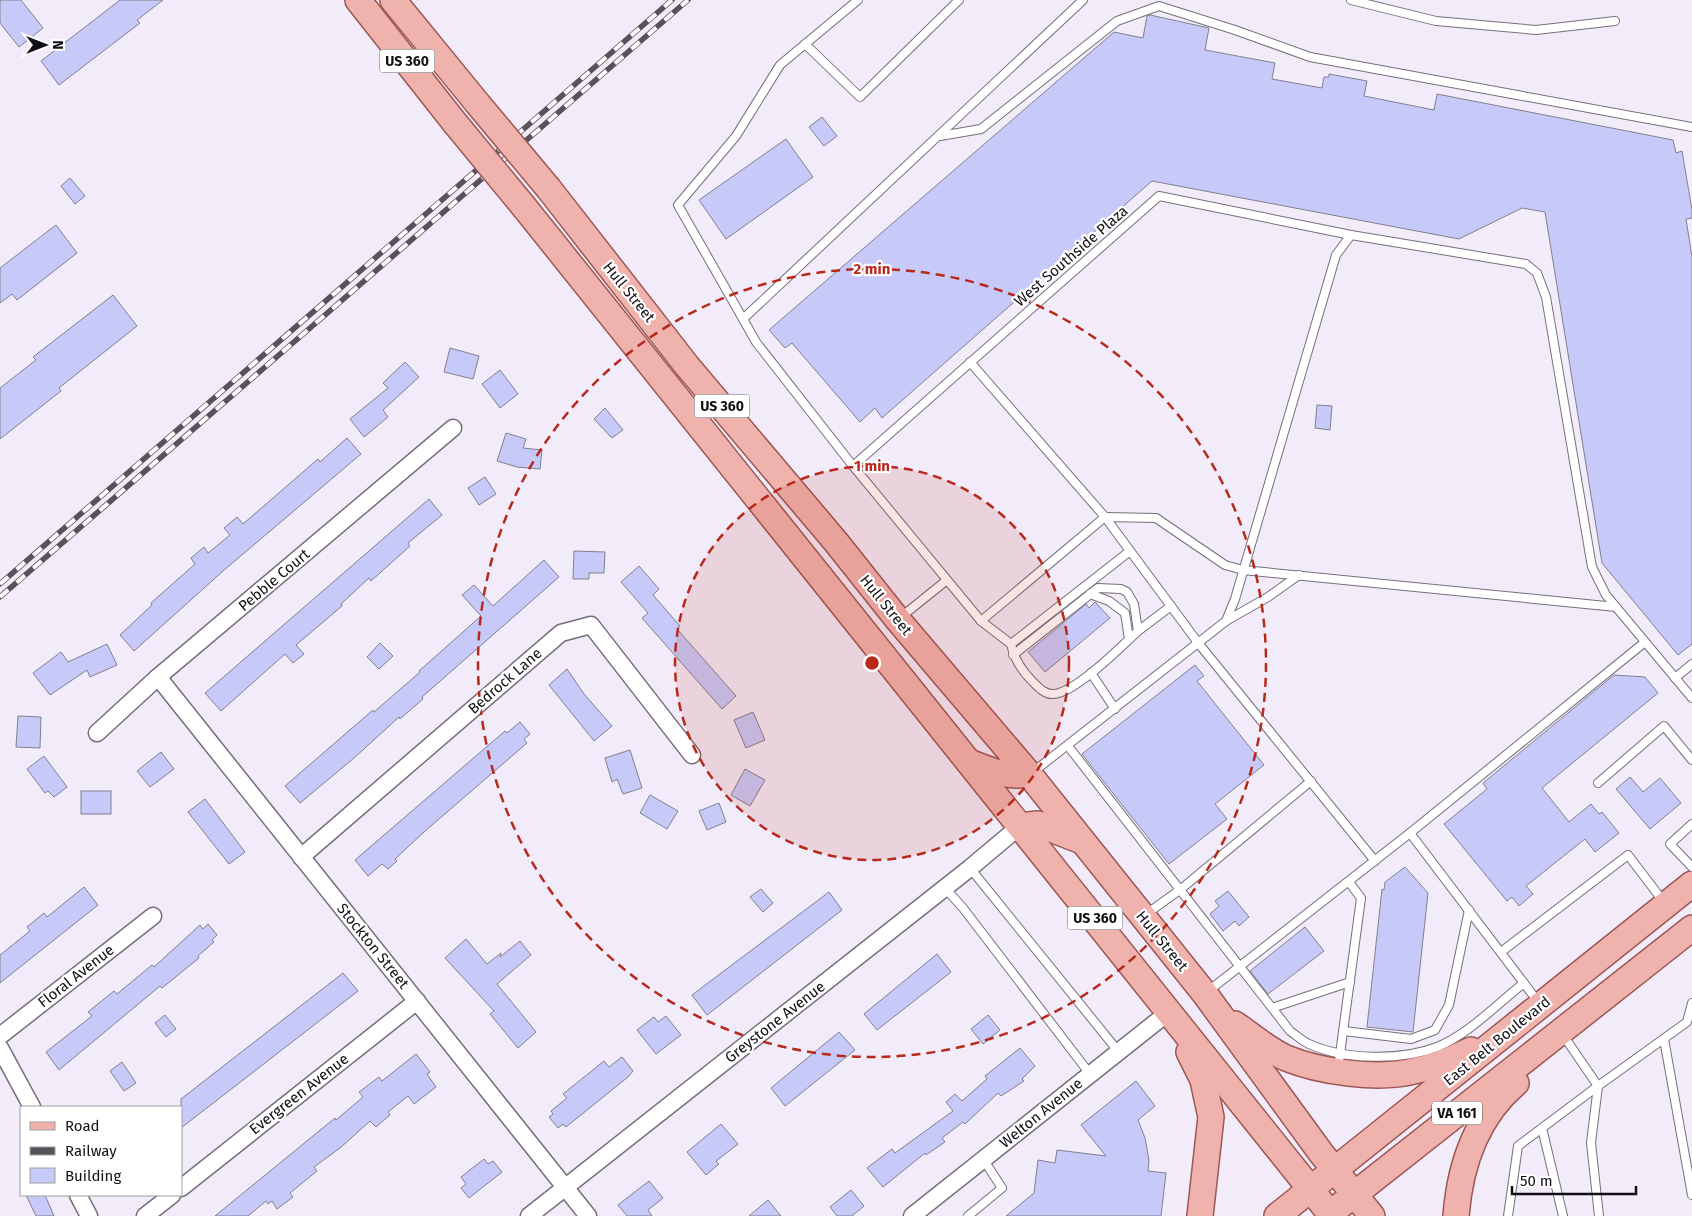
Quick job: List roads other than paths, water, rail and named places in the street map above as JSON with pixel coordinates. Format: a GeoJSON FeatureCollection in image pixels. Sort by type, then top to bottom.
{"type":"FeatureCollection","features":[{"type":"Feature","properties":{"kind":"main road","name":"Hull Street"},"geometry":{"type":"LineString","coordinates":[[358,0],[968,762],[1170,1011],[1312,1189],[1330,1215]]}},
{"type":"Feature","properties":{"kind":"main road","name":"Hull Street"},"geometry":{"type":"LineString","coordinates":[[393,0],[549,189],[682,359],[836,542],[898,620],[1029,774],[1221,1013],[1335,1170],[1372,1216]]}},
{"type":"Feature","properties":{"kind":"main road"},"geometry":{"type":"LineString","coordinates":[[968,762],[998,774],[1017,776],[1029,774]]}},
{"type":"Feature","properties":{"kind":"main road"},"geometry":{"type":"LineString","coordinates":[[1020,826],[1038,824],[1082,841]]}},
{"type":"Feature","properties":{"kind":"main road","name":"East Belt Boulevard"},"geometry":{"type":"LineString","coordinates":[[1277,1216],[1692,884]]}},
{"type":"Feature","properties":{"kind":"main road","name":"East Belt Boulevard"},"geometry":{"type":"LineString","coordinates":[[1330,1215],[1354,1194],[1692,928]]}},
{"type":"Feature","properties":{"kind":"main road"},"geometry":{"type":"LineString","coordinates":[[1170,1011],[1203,1080],[1210,1107],[1211,1116],[1200,1216]]}},
{"type":"Feature","properties":{"kind":"main road"},"geometry":{"type":"LineString","coordinates":[[1221,1013],[1286,1058],[1311,1066],[1339,1062],[1379,1074],[1415,1071],[1446,1062],[1503,1036]]}},
{"type":"Feature","properties":{"kind":"main road"},"geometry":{"type":"LineString","coordinates":[[1456,1216],[1464,1163],[1476,1133],[1498,1100],[1523,1077],[1560,1032]]}},
{"type":"Feature","properties":{"kind":"street","name":"Pebble Court"},"geometry":{"type":"LineString","coordinates":[[97,733],[158,677],[453,428]]}},
{"type":"Feature","properties":{"kind":"street","name":"Bedrock Lane"},"geometry":{"type":"LineString","coordinates":[[301,857],[561,633],[591,625],[692,755]]}},
{"type":"Feature","properties":{"kind":"street","name":"Stockton Street"},"geometry":{"type":"LineString","coordinates":[[158,677],[588,1216]]}},
{"type":"Feature","properties":{"kind":"street","name":"Greystone Avenue"},"geometry":{"type":"LineString","coordinates":[[529,1216],[945,888],[1020,826]]}},
{"type":"Feature","properties":{"kind":"street","name":"Floral Avenue"},"geometry":{"type":"LineString","coordinates":[[0,1036],[153,916]]}},
{"type":"Feature","properties":{"kind":"street","name":"Evergreen Avenue"},"geometry":{"type":"LineString","coordinates":[[182,1187],[417,1001]]}},
{"type":"Feature","properties":{"kind":"street","name":"Welton Avenue"},"geometry":{"type":"LineString","coordinates":[[912,1216],[1170,1011]]}},
{"type":"Feature","properties":{"kind":"street"},"geometry":{"type":"LineString","coordinates":[[0,1048],[31,1106]]}},
{"type":"Feature","properties":{"kind":"street"},"geometry":{"type":"LineString","coordinates":[[79,1196],[89,1216]]}},
{"type":"Feature","properties":{"kind":"street"},"geometry":{"type":"LineString","coordinates":[[145,1216],[171,1196]]}},
{"type":"Feature","properties":{"kind":"lane"},"geometry":{"type":"LineString","coordinates":[[858,0],[780,64],[736,136],[678,205],[756,342],[853,466],[981,621],[1011,644],[1013,656],[1030,679],[1045,693],[1055,694],[1067,690],[1091,673],[1138,631],[1171,606]]}},
{"type":"Feature","properties":{"kind":"lane"},"geometry":{"type":"LineString","coordinates":[[805,44],[860,97],[958,0]]}},
{"type":"Feature","properties":{"kind":"lane"},"geometry":{"type":"LineString","coordinates":[[743,319],[1084,0]]}},
{"type":"Feature","properties":{"kind":"lane"},"geometry":{"type":"LineString","coordinates":[[1351,0],[1436,21],[1536,30],[1614,21]]}},
{"type":"Feature","properties":{"kind":"lane"},"geometry":{"type":"LineString","coordinates":[[940,136],[981,129],[1116,21],[1159,6],[1235,30],[1310,57],[1692,127]]}},
{"type":"Feature","properties":{"kind":"lane","name":"West Southside Plaza"},"geometry":{"type":"LineString","coordinates":[[853,466],[1159,196],[1352,235]]}},
{"type":"Feature","properties":{"kind":"lane"},"geometry":{"type":"LineString","coordinates":[[1226,621],[1235,599],[1336,254],[1352,235],[1526,264],[1537,273],[1546,297],[1592,567],[1606,595],[1692,698]]}},
{"type":"Feature","properties":{"kind":"lane"},"geometry":{"type":"LineString","coordinates":[[970,362],[1105,517],[1199,644],[1375,861]]}},
{"type":"Feature","properties":{"kind":"lane"},"geometry":{"type":"LineString","coordinates":[[981,621],[1105,517],[1156,518],[1225,565],[1243,570],[1616,607]]}},
{"type":"Feature","properties":{"kind":"lane"},"geometry":{"type":"LineString","coordinates":[[1011,644],[1098,574],[1130,551]]}},
{"type":"Feature","properties":{"kind":"lane"},"geometry":{"type":"LineString","coordinates":[[1029,774],[1068,746],[1226,621],[1268,597],[1299,575]]}},
{"type":"Feature","properties":{"kind":"lane"},"geometry":{"type":"LineString","coordinates":[[898,620],[948,580]]}},
{"type":"Feature","properties":{"kind":"lane"},"geometry":{"type":"LineString","coordinates":[[1013,656],[1098,588],[1121,589],[1127,592],[1134,604],[1138,631]]}},
{"type":"Feature","properties":{"kind":"lane"},"geometry":{"type":"LineString","coordinates":[[1090,594],[1109,601],[1125,613],[1129,639]]}},
{"type":"Feature","properties":{"kind":"lane"},"geometry":{"type":"LineString","coordinates":[[1205,994],[1241,968],[1349,882],[1645,642]]}},
{"type":"Feature","properties":{"kind":"lane"},"geometry":{"type":"LineString","coordinates":[[1675,678],[1692,664]]}},
{"type":"Feature","properties":{"kind":"lane"},"geometry":{"type":"LineString","coordinates":[[1091,673],[1115,709]]}},
{"type":"Feature","properties":{"kind":"lane"},"geometry":{"type":"LineString","coordinates":[[1598,782],[1664,726],[1692,760]]}},
{"type":"Feature","properties":{"kind":"lane"},"geometry":{"type":"LineString","coordinates":[[1068,746],[1290,1031],[1339,1062],[1403,1055],[1438,1047],[1465,1030],[1524,983]]}},
{"type":"Feature","properties":{"kind":"lane"},"geometry":{"type":"LineString","coordinates":[[1143,917],[1181,889],[1311,781]]}},
{"type":"Feature","properties":{"kind":"lane"},"geometry":{"type":"LineString","coordinates":[[1692,824],[1670,844],[1692,868]]}},
{"type":"Feature","properties":{"kind":"lane"},"geometry":{"type":"LineString","coordinates":[[1410,833],[1541,1006]]}},
{"type":"Feature","properties":{"kind":"lane"},"geometry":{"type":"LineString","coordinates":[[1501,952],[1628,855],[1666,905]]}},
{"type":"Feature","properties":{"kind":"lane"},"geometry":{"type":"LineString","coordinates":[[970,868],[1118,1051]]}},
{"type":"Feature","properties":{"kind":"lane"},"geometry":{"type":"LineString","coordinates":[[1339,1062],[1361,898],[1349,882]]}},
{"type":"Feature","properties":{"kind":"lane"},"geometry":{"type":"LineString","coordinates":[[945,888],[969,915],[1090,1074]]}},
{"type":"Feature","properties":{"kind":"lane"},"geometry":{"type":"LineString","coordinates":[[1344,1031],[1410,1038],[1435,1030],[1449,1005],[1468,910]]}},
{"type":"Feature","properties":{"kind":"lane"},"geometry":{"type":"LineString","coordinates":[[1272,1008],[1350,982]]}},
{"type":"Feature","properties":{"kind":"lane"},"geometry":{"type":"LineString","coordinates":[[1508,1216],[1518,1146],[1687,1022],[1692,1004]]}},
{"type":"Feature","properties":{"kind":"lane"},"geometry":{"type":"LineString","coordinates":[[1560,1032],[1598,1086],[1591,1143],[1599,1216]]}},
{"type":"Feature","properties":{"kind":"lane"},"geometry":{"type":"LineString","coordinates":[[1664,1038],[1692,1195]]}},
{"type":"Feature","properties":{"kind":"lane"},"geometry":{"type":"LineString","coordinates":[[1542,1128],[1563,1216]]}},
{"type":"Feature","properties":{"kind":"lane"},"geometry":{"type":"LineString","coordinates":[[968,1216],[1002,1188],[983,1159]]}},
{"type":"Feature","properties":{"kind":"railway"},"geometry":{"type":"LineString","coordinates":[[0,584],[672,0]]}},
{"type":"Feature","properties":{"kind":"railway"},"geometry":{"type":"LineString","coordinates":[[0,597],[688,0]]}}]}
